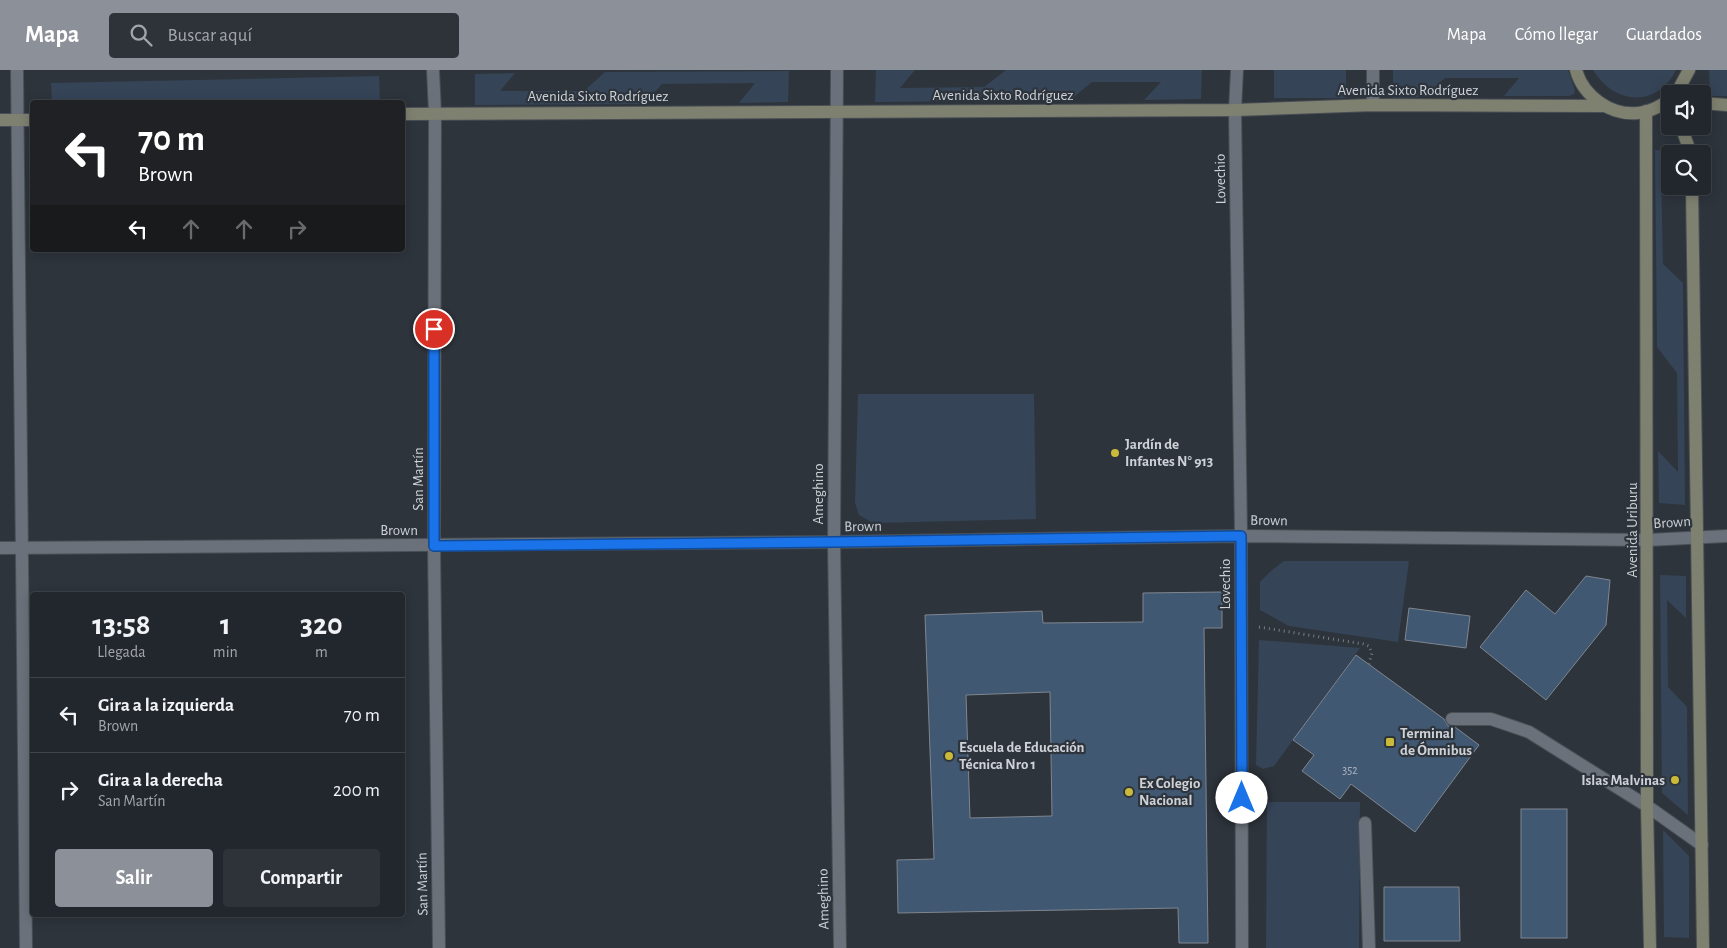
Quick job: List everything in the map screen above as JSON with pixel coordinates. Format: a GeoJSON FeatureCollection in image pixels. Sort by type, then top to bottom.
{"type":"FeatureCollection","features":[{"type":"Feature","properties":{"kind":"main road"},"geometry":{"type":"LineString","coordinates":[[1576,70],[1578,78],[1590,95],[1604,106],[1620,112],[1638,113],[1655,109],[1661,105]]}},
{"type":"Feature","properties":{"kind":"main road"},"geometry":{"type":"LineString","coordinates":[[1681,85],[1689,70]]}},
{"type":"Feature","properties":{"kind":"main road"},"geometry":{"type":"LineString","coordinates":[[1711,104],[1727,105]]}},
{"type":"Feature","properties":{"kind":"main road","name":"Avenida Sixto Rodríguez"},"geometry":{"type":"LineString","coordinates":[[405,114],[1236,110],[1373,105],[1604,106]]}},
{"type":"Feature","properties":{"kind":"main road","name":"Avenida Uriburu"},"geometry":{"type":"LineString","coordinates":[[1646,111],[1647,806],[1650,948]]}},
{"type":"Feature","properties":{"kind":"main road"},"geometry":{"type":"LineString","coordinates":[[0,120],[30,120]]}},
{"type":"Feature","properties":{"kind":"main road"},"geometry":{"type":"LineString","coordinates":[[1692,195],[1703,948]]}},
{"type":"Feature","properties":{"kind":"street"},"geometry":{"type":"LineString","coordinates":[[17,70],[26,948]]}},
{"type":"Feature","properties":{"kind":"street","name":"San Martín"},"geometry":{"type":"LineString","coordinates":[[433,70],[434,546],[438,948]]}},
{"type":"Feature","properties":{"kind":"street","name":"Ameghino"},"geometry":{"type":"LineString","coordinates":[[837,70],[834,542],[840,948]]}},
{"type":"Feature","properties":{"kind":"street","name":"Lovechio"},"geometry":{"type":"LineString","coordinates":[[1238,70],[1236,110],[1241,536],[1242,948]]}},
{"type":"Feature","properties":{"kind":"street"},"geometry":{"type":"LineString","coordinates":[[1373,70],[1373,105]]}},
{"type":"Feature","properties":{"kind":"street","name":"Brown"},"geometry":{"type":"LineString","coordinates":[[0,548],[434,546],[1241,536],[1648,540],[1727,536]]}},
{"type":"Feature","properties":{"kind":"street"},"geometry":{"type":"LineString","coordinates":[[1452,719],[1491,719],[1529,732],[1647,806],[1702,845]]}},
{"type":"Feature","properties":{"kind":"street"},"geometry":{"type":"LineString","coordinates":[[1365,823],[1369,948]]}},
{"type":"Feature","properties":{"kind":"path"},"geometry":{"type":"LineString","coordinates":[[1241,624],[1363,644],[1369,646],[1372,653],[1369,664]]}},
{"type":"Feature","properties":{"kind":"shaded area"},"geometry":{"type":"Polygon","coordinates":[[[876,70],[915,70],[900,88],[984,87],[1006,70],[1202,70],[1201,99],[1144,100],[1161,82],[1092,82],[1070,100],[875,102],[876,70]]]}},
{"type":"Feature","properties":{"kind":"shaded area"},"geometry":{"type":"Polygon","coordinates":[[[1274,70],[1346,70],[1346,98],[1274,98],[1274,70]]]}},
{"type":"Feature","properties":{"kind":"shaded area"},"geometry":{"type":"Polygon","coordinates":[[[1393,70],[1568,70],[1575,91],[1574,94],[1569,96],[1504,96],[1519,78],[1445,78],[1423,97],[1393,98],[1393,70]]]}},
{"type":"Feature","properties":{"kind":"shaded area"},"geometry":{"type":"Polygon","coordinates":[[[1593,70],[1676,70],[1668,82],[1661,85],[1658,91],[1647,96],[1623,95],[1612,90],[1602,82],[1593,70]]]}},
{"type":"Feature","properties":{"kind":"shaded area"},"geometry":{"type":"Polygon","coordinates":[[[1709,70],[1727,70],[1727,96],[1711,96],[1709,70]]]}},
{"type":"Feature","properties":{"kind":"shaded area"},"geometry":{"type":"Polygon","coordinates":[[[789,71],[788,102],[739,103],[755,83],[662,84],[644,104],[475,105],[475,74],[515,73],[500,91],[584,91],[605,72],[789,71]]]}},
{"type":"Feature","properties":{"kind":"shaded area"},"geometry":{"type":"Polygon","coordinates":[[[379,76],[380,100],[52,100],[51,83],[379,76]]]}},
{"type":"Feature","properties":{"kind":"shaded area"},"geometry":{"type":"Polygon","coordinates":[[[1655,150],[1661,150],[1663,264],[1683,283],[1685,505],[1659,503],[1658,451],[1678,472],[1677,373],[1657,347],[1655,150]]]}},
{"type":"Feature","properties":{"kind":"shaded area"},"geometry":{"type":"Polygon","coordinates":[[[858,394],[1034,394],[1036,519],[873,523],[859,515],[855,503],[858,394]]]}},
{"type":"Feature","properties":{"kind":"shaded area"},"geometry":{"type":"Polygon","coordinates":[[[1284,561],[1409,561],[1398,642],[1289,626],[1260,610],[1260,582],[1284,561]]]}},
{"type":"Feature","properties":{"kind":"shaded area"},"geometry":{"type":"Polygon","coordinates":[[[1660,575],[1686,576],[1686,618],[1667,600],[1668,687],[1687,707],[1688,815],[1662,793],[1660,575]]]}},
{"type":"Feature","properties":{"kind":"shaded area"},"geometry":{"type":"Polygon","coordinates":[[[1259,640],[1360,648],[1274,766],[1263,769],[1256,765],[1259,640]]]}},
{"type":"Feature","properties":{"kind":"shaded area"},"geometry":{"type":"Polygon","coordinates":[[[1267,802],[1360,802],[1359,948],[1266,948],[1267,802]]]}},
{"type":"Feature","properties":{"kind":"shaded area"},"geometry":{"type":"Polygon","coordinates":[[[1663,830],[1689,856],[1689,938],[1664,937],[1663,830]]]}},
{"type":"Feature","properties":{"kind":"building"},"geometry":{"type":"Polygon","coordinates":[[[1586,576],[1610,580],[1606,625],[1546,700],[1480,647],[1526,590],[1555,614],[1586,576]]]}},
{"type":"Feature","properties":{"kind":"building"},"geometry":{"type":"Polygon","coordinates":[[[1222,592],[1222,628],[1204,628],[1208,943],[1179,943],[1178,908],[898,913],[897,860],[934,859],[925,615],[1042,611],[1043,623],[1143,622],[1143,593],[1222,592]],[[1050,692],[966,695],[970,818],[1052,816],[1050,692]]]}},
{"type":"Feature","properties":{"kind":"building"},"geometry":{"type":"Polygon","coordinates":[[[1409,608],[1470,616],[1466,648],[1405,640],[1409,608]]]}},
{"type":"Feature","properties":{"kind":"building"},"geometry":{"type":"Polygon","coordinates":[[[1356,655],[1444,719],[1448,726],[1455,727],[1479,745],[1415,832],[1351,784],[1340,799],[1302,771],[1314,755],[1293,740],[1356,655]]]}},
{"type":"Feature","properties":{"kind":"building"},"geometry":{"type":"Polygon","coordinates":[[[1521,809],[1567,809],[1567,938],[1521,938],[1521,809]]]}},
{"type":"Feature","properties":{"kind":"building"},"geometry":{"type":"Polygon","coordinates":[[[1384,887],[1459,887],[1460,941],[1384,941],[1384,887]]]}},
{"type":"Feature","properties":{"kind":"place","name":"Jardín de Infantes N° 913"},"geometry":{"type":"Point","coordinates":[1115,453]}},
{"type":"Feature","properties":{"kind":"place","name":"Terminal de Ómnibus"},"geometry":{"type":"Point","coordinates":[1390,742]}},
{"type":"Feature","properties":{"kind":"place","name":"Escuela de Educación Técnica Nro 1"},"geometry":{"type":"Point","coordinates":[949,756]}},
{"type":"Feature","properties":{"kind":"place","name":"Islas Malvinas"},"geometry":{"type":"Point","coordinates":[1675,780]}},
{"type":"Feature","properties":{"kind":"place","name":"Ex Colegio Nacional"},"geometry":{"type":"Point","coordinates":[1129,792]}},
{"type":"Feature","properties":{"kind":"route"},"geometry":{"type":"LineString","coordinates":[[434,329],[434,546],[1241,536],[1242,798]]}}]}
